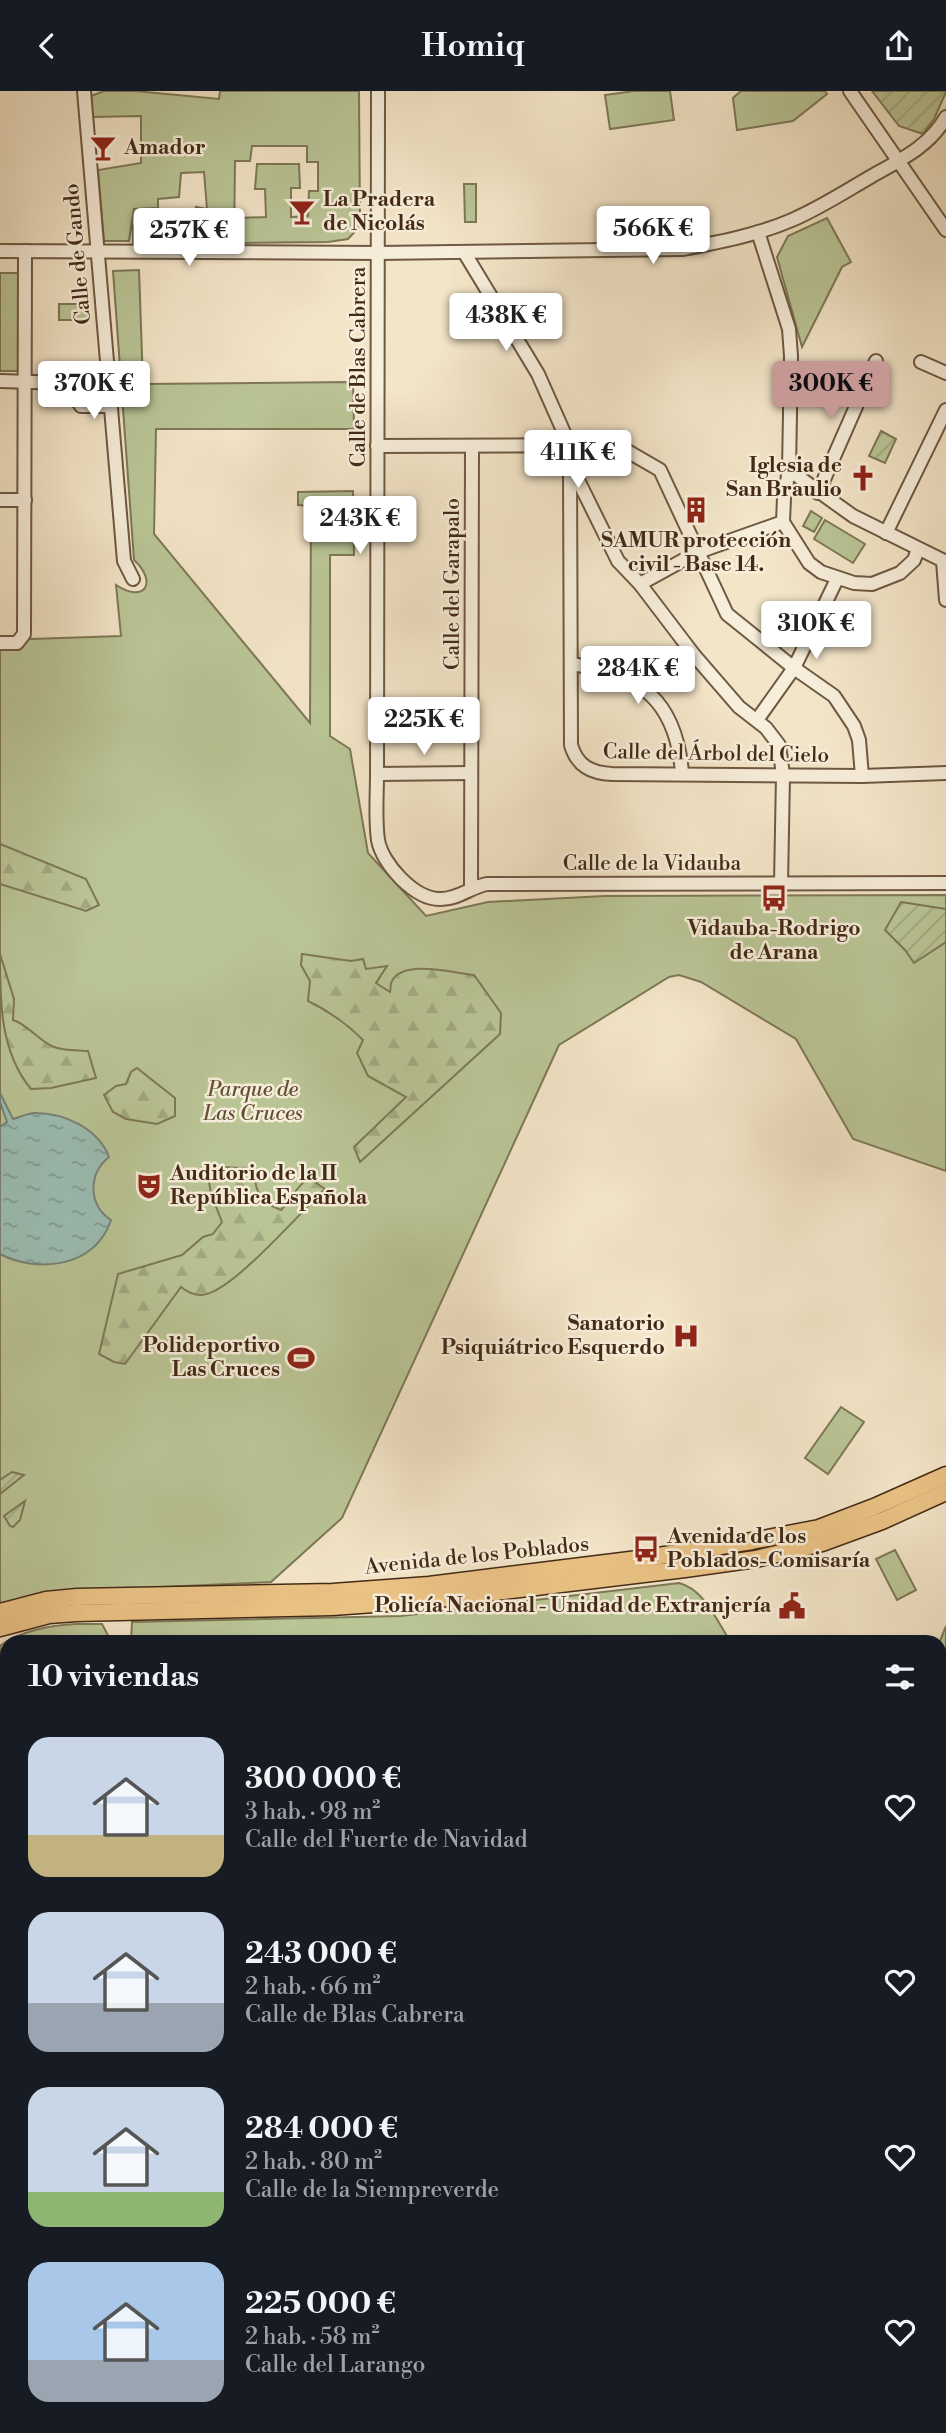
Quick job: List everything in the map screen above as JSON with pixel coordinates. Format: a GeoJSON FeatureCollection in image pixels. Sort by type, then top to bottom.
{"type":"FeatureCollection","features":[{"type":"Feature","properties":{"kind":"main road","name":"Avenida de los Poblados"},"geometry":{"type":"LineString","coordinates":[[0,1612],[46,1600],[77,1597],[333,1592],[429,1585],[646,1558],[818,1528],[946,1475]]}},
{"type":"Feature","properties":{"kind":"main road","name":"Avenida de los Poblados"},"geometry":{"type":"LineString","coordinates":[[0,1628],[49,1615],[76,1613],[332,1607],[430,1600],[756,1559],[822,1543],[946,1492]]}},
{"type":"Feature","properties":{"kind":"street","name":"Calle de Gando"},"geometry":{"type":"LineString","coordinates":[[85,91],[124,561],[133,579]]}},
{"type":"Feature","properties":{"kind":"street","name":"Calle de Blas Cabrera"},"geometry":{"type":"LineString","coordinates":[[378,91],[377,827],[382,852]]}},
{"type":"Feature","properties":{"kind":"street"},"geometry":{"type":"LineString","coordinates":[[850,91],[946,230]]}},
{"type":"Feature","properties":{"kind":"street"},"geometry":{"type":"LineString","coordinates":[[0,251],[379,253],[683,249],[721,243],[758,232],[813,210],[900,161],[930,140],[946,117]]}},
{"type":"Feature","properties":{"kind":"street"},"geometry":{"type":"LineString","coordinates":[[758,232],[789,329],[789,470],[783,522],[809,563],[821,572],[854,583],[872,584],[900,573],[914,560],[918,549]]}},
{"type":"Feature","properties":{"kind":"street"},"geometry":{"type":"LineString","coordinates":[[0,643],[17,643],[24,634],[25,251]]}},
{"type":"Feature","properties":{"kind":"street"},"geometry":{"type":"LineString","coordinates":[[464,252],[538,374],[569,444]]}},
{"type":"Feature","properties":{"kind":"street"},"geometry":{"type":"LineString","coordinates":[[818,493],[876,361]]}},
{"type":"Feature","properties":{"kind":"street"},"geometry":{"type":"LineString","coordinates":[[920,362],[946,373]]}},
{"type":"Feature","properties":{"kind":"street"},"geometry":{"type":"LineString","coordinates":[[0,381],[65,383],[81,406],[110,406]]}},
{"type":"Feature","properties":{"kind":"street"},"geometry":{"type":"LineString","coordinates":[[886,533],[946,410]]}},
{"type":"Feature","properties":{"kind":"street","name":"Calle del Árbol del Cielo"},"geometry":{"type":"LineString","coordinates":[[569,444],[571,745],[573,754],[582,766],[603,773],[862,776],[946,773]]}},
{"type":"Feature","properties":{"kind":"street"},"geometry":{"type":"LineString","coordinates":[[377,446],[617,446],[660,470],[727,614],[794,668],[834,696],[859,740],[862,776]]}},
{"type":"Feature","properties":{"kind":"street","name":"Calle del Garapalo"},"geometry":{"type":"LineString","coordinates":[[471,889],[472,447]]}},
{"type":"Feature","properties":{"kind":"street"},"geometry":{"type":"LineString","coordinates":[[570,464],[618,561],[640,584],[738,707],[757,720],[774,736],[779,745],[783,775],[781,884]]}},
{"type":"Feature","properties":{"kind":"street"},"geometry":{"type":"LineString","coordinates":[[789,470],[853,516],[945,561],[946,600]]}},
{"type":"Feature","properties":{"kind":"street"},"geometry":{"type":"LineString","coordinates":[[0,500],[24,501]]}},
{"type":"Feature","properties":{"kind":"street"},"geometry":{"type":"LineString","coordinates":[[570,517],[579,507],[585,507],[592,512]]}},
{"type":"Feature","properties":{"kind":"street"},"geometry":{"type":"LineString","coordinates":[[640,584],[698,552],[783,522]]}},
{"type":"Feature","properties":{"kind":"street"},"geometry":{"type":"LineString","coordinates":[[757,720],[794,668],[837,579]]}},
{"type":"Feature","properties":{"kind":"street"},"geometry":{"type":"LineString","coordinates":[[571,663],[623,675],[641,685],[674,728],[682,773]]}},
{"type":"Feature","properties":{"kind":"street"},"geometry":{"type":"LineString","coordinates":[[377,774],[471,773]]}},
{"type":"Feature","properties":{"kind":"street","name":"Calle de la Vidauba"},"geometry":{"type":"LineString","coordinates":[[382,852],[406,884],[426,898],[449,899],[479,885],[500,884],[946,883]]}},
{"type":"Feature","properties":{"kind":"green space"},"geometry":{"type":"Polygon","coordinates":[[[104,91],[135,91],[219,99],[220,91],[359,91],[360,226],[348,239],[328,242],[238,243],[238,218],[266,217],[265,189],[255,189],[257,164],[299,164],[300,188],[291,188],[291,217],[308,216],[309,191],[318,191],[318,162],[307,162],[307,146],[252,146],[250,161],[235,161],[234,246],[133,243],[133,225],[166,223],[166,214],[195,214],[196,207],[207,209],[204,172],[181,173],[179,197],[158,199],[158,208],[134,209],[129,241],[104,241],[98,170],[141,163],[141,116],[92,117],[91,96],[104,91]]]}},
{"type":"Feature","properties":{"kind":"green space"},"geometry":{"type":"Polygon","coordinates":[[[634,91],[670,91],[674,120],[610,129],[605,95],[634,91]]]}},
{"type":"Feature","properties":{"kind":"green space"},"geometry":{"type":"Polygon","coordinates":[[[741,91],[825,91],[827,94],[793,121],[737,130],[733,98],[741,91]]]}},
{"type":"Feature","properties":{"kind":"green space"},"geometry":{"type":"Polygon","coordinates":[[[872,91],[946,92],[934,119],[923,134],[899,126],[872,91]]]}},
{"type":"Feature","properties":{"kind":"green space"},"geometry":{"type":"Polygon","coordinates":[[[464,184],[476,184],[476,222],[465,222],[464,184]]]}},
{"type":"Feature","properties":{"kind":"green space"},"geometry":{"type":"Polygon","coordinates":[[[827,218],[851,262],[842,267],[802,347],[777,257],[788,236],[827,218]]]}},
{"type":"Feature","properties":{"kind":"green space","name":"Parque de Las Cruces"},"geometry":{"type":"Polygon","coordinates":[[[139,270],[143,384],[353,382],[354,429],[156,429],[154,534],[310,723],[311,506],[298,505],[298,492],[353,491],[354,555],[330,555],[330,736],[350,749],[368,853],[426,916],[488,902],[605,896],[946,895],[946,1171],[853,1139],[796,1039],[701,982],[679,975],[669,977],[559,1045],[342,1518],[271,1582],[49,1592],[2,1603],[0,640],[121,636],[116,585],[134,592],[145,588],[145,576],[134,560],[113,271],[139,270]]]}},
{"type":"Feature","properties":{"kind":"green space"},"geometry":{"type":"Polygon","coordinates":[[[0,273],[25,273],[25,371],[0,371],[0,273]]]}},
{"type":"Feature","properties":{"kind":"green space"},"geometry":{"type":"Polygon","coordinates":[[[59,304],[88,304],[88,320],[59,320],[59,304]]]}},
{"type":"Feature","properties":{"kind":"green space"},"geometry":{"type":"Polygon","coordinates":[[[881,431],[896,439],[885,463],[869,456],[881,431]]]}},
{"type":"Feature","properties":{"kind":"green space"},"geometry":{"type":"Polygon","coordinates":[[[811,511],[822,518],[814,532],[803,526],[811,511]]]}},
{"type":"Feature","properties":{"kind":"green space"},"geometry":{"type":"Polygon","coordinates":[[[825,520],[865,544],[853,563],[814,539],[825,520]]]}},
{"type":"Feature","properties":{"kind":"green space"},"geometry":{"type":"Polygon","coordinates":[[[0,844],[86,879],[99,905],[86,911],[0,884],[0,844]]]}},
{"type":"Feature","properties":{"kind":"green space"},"geometry":{"type":"Polygon","coordinates":[[[901,902],[946,909],[946,942],[914,963],[885,930],[901,902]]]}},
{"type":"Feature","properties":{"kind":"green space"},"geometry":{"type":"Polygon","coordinates":[[[0,954],[14,999],[13,1020],[54,1047],[88,1051],[96,1078],[51,1088],[31,1089],[13,1059],[4,1025],[0,954]]]}},
{"type":"Feature","properties":{"kind":"green space"},"geometry":{"type":"Polygon","coordinates":[[[302,954],[351,961],[363,959],[366,969],[387,966],[376,983],[390,992],[392,981],[398,974],[407,971],[430,969],[474,975],[501,1013],[500,1034],[360,1162],[354,1147],[406,1097],[368,1076],[357,1053],[363,1040],[337,1018],[308,1001],[310,981],[301,965],[302,954]]]}},
{"type":"Feature","properties":{"kind":"green space"},"geometry":{"type":"Polygon","coordinates":[[[137,1068],[175,1098],[175,1116],[157,1124],[126,1119],[113,1112],[104,1095],[116,1086],[126,1084],[131,1072],[137,1068]]]}},
{"type":"Feature","properties":{"kind":"green space"},"geometry":{"type":"Polygon","coordinates":[[[216,1167],[246,1168],[254,1174],[261,1197],[281,1210],[309,1178],[325,1189],[229,1282],[201,1295],[190,1293],[181,1287],[125,1364],[99,1354],[118,1274],[182,1255],[203,1237],[213,1234],[222,1222],[211,1194],[208,1176],[216,1167]]]}},
{"type":"Feature","properties":{"kind":"green space"},"geometry":{"type":"Polygon","coordinates":[[[841,1407],[864,1422],[828,1474],[805,1458],[841,1407]]]}},
{"type":"Feature","properties":{"kind":"green space"},"geometry":{"type":"Polygon","coordinates":[[[12,1472],[24,1475],[0,1494],[0,1480],[12,1472]]]}},
{"type":"Feature","properties":{"kind":"green space"},"geometry":{"type":"Polygon","coordinates":[[[25,1501],[20,1520],[13,1527],[10,1526],[4,1516],[25,1501]]]}},
{"type":"Feature","properties":{"kind":"green space"},"geometry":{"type":"Polygon","coordinates":[[[895,1550],[916,1590],[897,1600],[876,1559],[895,1550]]]}},
{"type":"Feature","properties":{"kind":"green space"},"geometry":{"type":"Polygon","coordinates":[[[679,1583],[688,1586],[703,1599],[727,1635],[131,1635],[132,1622],[401,1616],[679,1583]]]}},
{"type":"Feature","properties":{"kind":"green space"},"geometry":{"type":"Polygon","coordinates":[[[102,1624],[108,1635],[20,1635],[46,1627],[102,1624]]]}},
{"type":"Feature","properties":{"kind":"water"},"geometry":{"type":"Polygon","coordinates":[[[0,1093],[13,1119],[35,1113],[68,1119],[97,1138],[109,1157],[97,1172],[94,1189],[98,1206],[111,1220],[93,1248],[79,1257],[64,1262],[31,1264],[0,1254],[0,1127],[7,1122],[0,1102],[0,1093]]]}},
{"type":"Feature","properties":{"kind":"place","name":"Amador"},"geometry":{"type":"Point","coordinates":[103,148]}},
{"type":"Feature","properties":{"kind":"place","name":"La Pradera de Nicolás"},"geometry":{"type":"Point","coordinates":[302,212]}},
{"type":"Feature","properties":{"kind":"place","name":"Iglesia de San Braulio"},"geometry":{"type":"Point","coordinates":[863,478]}},
{"type":"Feature","properties":{"kind":"place","name":"SAMUR protección civil - Base 14."},"geometry":{"type":"Point","coordinates":[696,510]}},
{"type":"Feature","properties":{"kind":"place","name":"Vidauba-Rodrigo de Arana"},"geometry":{"type":"Point","coordinates":[774,898]}},
{"type":"Feature","properties":{"kind":"place","name":"Auditorio de la II República Española"},"geometry":{"type":"Point","coordinates":[149,1186]}},
{"type":"Feature","properties":{"kind":"place","name":"Sanatorio Psiquiátrico Esquerdo"},"geometry":{"type":"Point","coordinates":[686,1336]}},
{"type":"Feature","properties":{"kind":"place","name":"Polideportivo Las Cruces"},"geometry":{"type":"Point","coordinates":[301,1358]}},
{"type":"Feature","properties":{"kind":"place","name":"Avenida de los Poblados-Comisaría"},"geometry":{"type":"Point","coordinates":[646,1549]}},
{"type":"Feature","properties":{"kind":"place","name":"Policía Nacional - Unidad de Extranjería"},"geometry":{"type":"Point","coordinates":[792,1606]}}]}
